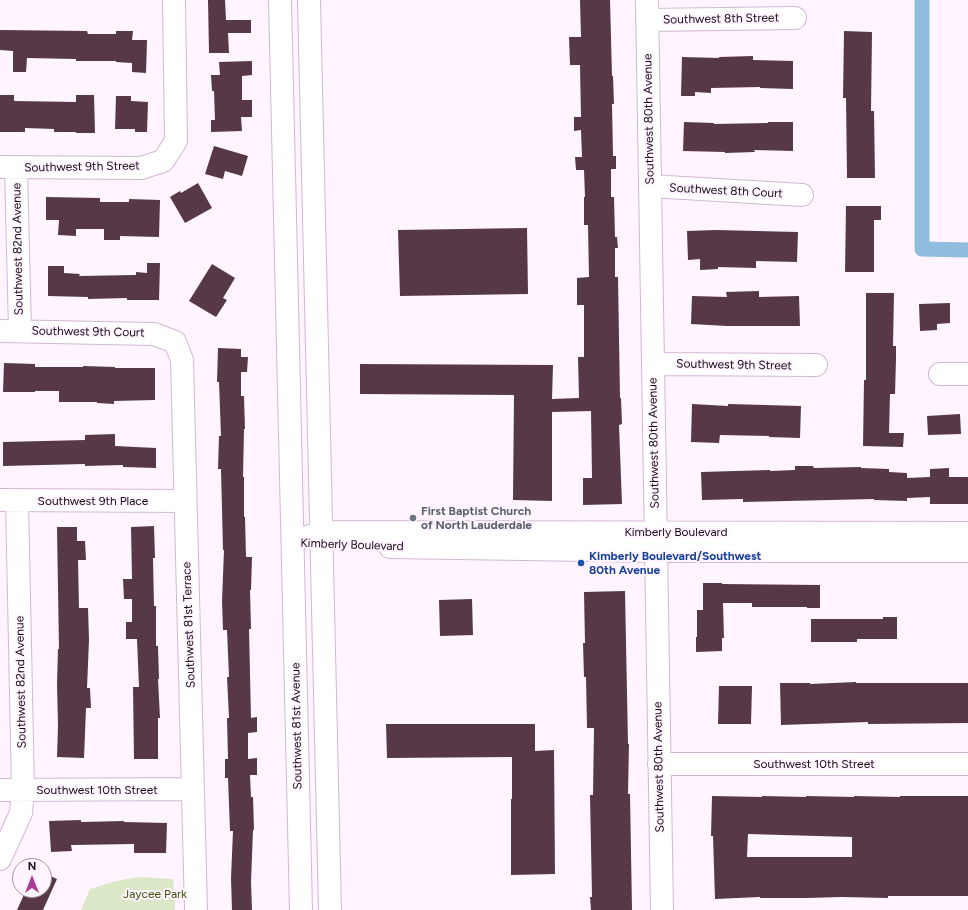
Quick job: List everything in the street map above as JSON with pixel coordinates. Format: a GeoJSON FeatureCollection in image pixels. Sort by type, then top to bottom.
{"type":"FeatureCollection","features":[{"type":"Feature","properties":{"kind":"street","name":"Southwest 9th Street"},"geometry":{"type":"LineString","coordinates":[[8,167],[141,168],[163,161],[176,141],[174,0]]}},
{"type":"Feature","properties":{"kind":"street","name":"Southwest 81st Avenue"},"geometry":{"type":"LineString","coordinates":[[280,0],[301,910]]}},
{"type":"Feature","properties":{"kind":"street"},"geometry":{"type":"LineString","coordinates":[[309,0],[330,910]]}},
{"type":"Feature","properties":{"kind":"street","name":"Southwest 8th Street"},"geometry":{"type":"LineString","coordinates":[[647,10],[796,18]]}},
{"type":"Feature","properties":{"kind":"street","name":"Southwest 80th Avenue"},"geometry":{"type":"LineString","coordinates":[[647,10],[662,910]]}},
{"type":"Feature","properties":{"kind":"street","name":"Southwest 82nd Avenue"},"geometry":{"type":"LineString","coordinates":[[8,167],[10,331]]}},
{"type":"Feature","properties":{"kind":"street","name":"Southwest 8th Court"},"geometry":{"type":"LineString","coordinates":[[650,186],[802,195]]}},
{"type":"Feature","properties":{"kind":"street","name":"Southwest 9th Court"},"geometry":{"type":"LineString","coordinates":[[10,331],[154,334],[175,342]]}},
{"type":"Feature","properties":{"kind":"street","name":"Southwest 81st Terrace"},"geometry":{"type":"LineString","coordinates":[[175,342],[182,360],[196,910]]}},
{"type":"Feature","properties":{"kind":"street","name":"Southwest 9th Street"},"geometry":{"type":"LineString","coordinates":[[653,364],[816,366]]}},
{"type":"Feature","properties":{"kind":"street"},"geometry":{"type":"LineString","coordinates":[[940,374],[968,374]]}},
{"type":"Feature","properties":{"kind":"street","name":"Southwest 82nd Avenue"},"geometry":{"type":"LineString","coordinates":[[0,859],[21,813],[23,790],[8,500]]}},
{"type":"Feature","properties":{"kind":"street","name":"Southwest 9th Place"},"geometry":{"type":"LineString","coordinates":[[8,500],[185,502]]}},
{"type":"Feature","properties":{"kind":"street","name":"Kimberly Boulevard"},"geometry":{"type":"LineString","coordinates":[[655,541],[968,533]]}},
{"type":"Feature","properties":{"kind":"street","name":"Kimberly Boulevard"},"geometry":{"type":"LineString","coordinates":[[293,543],[322,539],[655,541],[968,552]]}},
{"type":"Feature","properties":{"kind":"street","name":"Southwest 10th Street"},"geometry":{"type":"LineString","coordinates":[[659,764],[968,764]]}},
{"type":"Feature","properties":{"kind":"street","name":"Southwest 10th Street"},"geometry":{"type":"LineString","coordinates":[[0,790],[193,789]]}},
{"type":"Feature","properties":{"kind":"green space","name":"Jaycee Park"},"geometry":{"type":"Polygon","coordinates":[[[138,877],[173,879],[175,910],[81,910],[90,889],[116,881],[138,877]]]}},
{"type":"Feature","properties":{"kind":"building"},"geometry":{"type":"Polygon","coordinates":[[[208,0],[225,0],[226,20],[251,20],[251,33],[228,33],[229,53],[209,53],[208,0]]]}},
{"type":"Feature","properties":{"kind":"building"},"geometry":{"type":"Polygon","coordinates":[[[580,0],[610,0],[614,104],[612,104],[613,156],[616,156],[616,169],[611,169],[611,197],[614,197],[615,237],[617,237],[618,248],[615,248],[615,277],[618,277],[620,398],[622,424],[619,425],[622,504],[583,505],[583,478],[592,478],[591,411],[552,412],[552,501],[513,500],[514,395],[360,394],[360,364],[553,365],[552,399],[579,398],[578,357],[584,357],[584,305],[577,305],[577,278],[589,277],[588,225],[584,225],[584,170],[576,170],[575,157],[582,157],[581,130],[574,131],[574,117],[581,117],[580,65],[570,65],[569,37],[581,37],[580,0]]]}},
{"type":"Feature","properties":{"kind":"building"},"geometry":{"type":"Polygon","coordinates":[[[0,30],[87,31],[88,34],[116,34],[116,31],[133,31],[132,40],[147,40],[146,73],[132,72],[132,63],[116,61],[76,61],[76,59],[27,58],[26,72],[13,72],[13,51],[0,50],[0,30]]]}},
{"type":"Feature","properties":{"kind":"building"},"geometry":{"type":"Polygon","coordinates":[[[844,31],[872,32],[871,111],[874,111],[875,178],[847,178],[846,98],[843,98],[844,31]]]}},
{"type":"Feature","properties":{"kind":"building"},"geometry":{"type":"Polygon","coordinates":[[[753,56],[753,60],[793,61],[793,89],[760,87],[711,88],[711,93],[695,92],[695,96],[681,96],[682,57],[719,58],[753,56]]]}},
{"type":"Feature","properties":{"kind":"building"},"geometry":{"type":"Polygon","coordinates":[[[252,61],[252,75],[242,76],[242,100],[252,100],[252,117],[241,117],[242,131],[211,132],[211,120],[215,120],[214,91],[212,91],[211,75],[220,75],[219,62],[252,61]]]}},
{"type":"Feature","properties":{"kind":"building"},"geometry":{"type":"Polygon","coordinates":[[[0,95],[14,95],[14,101],[76,102],[76,95],[94,95],[95,133],[54,132],[54,129],[25,128],[25,132],[0,132],[0,95]]]}},
{"type":"Feature","properties":{"kind":"building"},"geometry":{"type":"Polygon","coordinates":[[[116,96],[131,96],[131,101],[148,102],[147,132],[135,132],[135,129],[115,129],[116,96]]]}},
{"type":"Feature","properties":{"kind":"building"},"geometry":{"type":"Polygon","coordinates":[[[684,122],[714,124],[793,122],[793,151],[754,150],[755,152],[725,153],[683,151],[684,122]]]}},
{"type":"Feature","properties":{"kind":"building"},"geometry":{"type":"Polygon","coordinates":[[[214,146],[248,156],[242,176],[225,171],[223,179],[205,174],[214,146]]]}},
{"type":"Feature","properties":{"kind":"building"},"geometry":{"type":"Polygon","coordinates":[[[198,183],[212,208],[185,223],[170,197],[180,191],[181,193],[198,183]]]}},
{"type":"Feature","properties":{"kind":"building"},"geometry":{"type":"Polygon","coordinates":[[[46,197],[100,198],[100,202],[129,202],[129,199],[160,200],[159,237],[120,236],[120,240],[104,240],[104,229],[76,229],[76,236],[58,235],[59,220],[46,220],[46,197]]]}},
{"type":"Feature","properties":{"kind":"building"},"geometry":{"type":"Polygon","coordinates":[[[846,206],[881,206],[881,220],[874,220],[874,272],[845,272],[846,206]]]}},
{"type":"Feature","properties":{"kind":"building"},"geometry":{"type":"Polygon","coordinates":[[[527,228],[528,294],[400,296],[398,230],[527,228]]]}},
{"type":"Feature","properties":{"kind":"building"},"geometry":{"type":"Polygon","coordinates":[[[716,230],[798,232],[797,262],[756,261],[756,268],[718,267],[718,269],[700,270],[700,259],[688,260],[687,231],[716,230]]]}},
{"type":"Feature","properties":{"kind":"building"},"geometry":{"type":"Polygon","coordinates":[[[147,263],[160,263],[159,300],[127,300],[127,298],[88,299],[88,297],[48,296],[48,266],[64,266],[64,273],[80,274],[79,276],[136,275],[136,272],[147,273],[147,263]]]}},
{"type":"Feature","properties":{"kind":"building"},"geometry":{"type":"Polygon","coordinates":[[[212,264],[235,278],[223,298],[227,300],[216,317],[189,301],[212,264]]]}},
{"type":"Feature","properties":{"kind":"building"},"geometry":{"type":"Polygon","coordinates":[[[759,291],[759,297],[799,296],[800,326],[727,326],[691,324],[692,296],[727,297],[726,292],[759,291]]]}},
{"type":"Feature","properties":{"kind":"building"},"geometry":{"type":"Polygon","coordinates":[[[866,293],[894,293],[893,346],[896,346],[895,394],[890,394],[889,433],[904,433],[903,447],[863,446],[864,380],[866,380],[866,293]]]}},
{"type":"Feature","properties":{"kind":"building"},"geometry":{"type":"Polygon","coordinates":[[[950,303],[950,323],[937,324],[937,330],[920,331],[919,304],[950,303]]]}},
{"type":"Feature","properties":{"kind":"building"},"geometry":{"type":"Polygon","coordinates":[[[218,348],[241,349],[241,357],[248,357],[247,372],[241,372],[241,396],[244,396],[245,429],[243,477],[246,557],[252,557],[250,590],[251,629],[249,629],[251,718],[257,717],[257,732],[248,733],[248,759],[257,758],[257,775],[250,775],[251,797],[253,797],[254,830],[251,882],[252,910],[232,910],[231,878],[233,831],[230,831],[228,778],[225,778],[225,759],[228,759],[227,718],[229,718],[227,677],[229,677],[227,630],[223,630],[222,601],[224,550],[221,469],[218,469],[219,436],[221,436],[219,382],[217,382],[218,348]]]}},
{"type":"Feature","properties":{"kind":"building"},"geometry":{"type":"Polygon","coordinates":[[[4,363],[35,364],[35,367],[83,366],[155,368],[155,400],[114,401],[114,404],[97,402],[59,402],[59,391],[3,392],[4,363]]]}},
{"type":"Feature","properties":{"kind":"building"},"geometry":{"type":"Polygon","coordinates":[[[692,404],[728,406],[728,404],[801,406],[800,438],[720,435],[719,443],[691,442],[692,404]]]}},
{"type":"Feature","properties":{"kind":"building"},"geometry":{"type":"Polygon","coordinates":[[[960,414],[961,434],[928,435],[927,416],[960,414]]]}},
{"type":"Feature","properties":{"kind":"building"},"geometry":{"type":"Polygon","coordinates":[[[115,434],[115,446],[156,448],[156,468],[123,467],[123,465],[85,466],[85,464],[3,466],[3,442],[85,440],[85,435],[115,434]]]}},
{"type":"Feature","properties":{"kind":"building"},"geometry":{"type":"Polygon","coordinates":[[[795,466],[813,466],[814,468],[861,467],[889,469],[889,472],[907,473],[907,478],[930,477],[930,469],[949,468],[949,477],[968,477],[968,504],[930,504],[930,497],[907,498],[907,501],[874,499],[743,502],[743,499],[702,500],[701,472],[795,470],[795,466]]]}},
{"type":"Feature","properties":{"kind":"building"},"geometry":{"type":"Polygon","coordinates":[[[154,526],[154,606],[156,606],[156,646],[158,646],[160,718],[158,718],[158,759],[134,759],[133,687],[139,687],[137,639],[126,639],[126,622],[132,622],[132,599],[124,599],[123,579],[132,579],[131,527],[154,526]]]}},
{"type":"Feature","properties":{"kind":"building"},"geometry":{"type":"Polygon","coordinates":[[[57,527],[77,527],[77,541],[85,541],[86,560],[78,560],[79,608],[88,608],[89,640],[87,688],[90,688],[91,708],[86,708],[84,758],[57,757],[57,684],[59,649],[57,527]]]}},
{"type":"Feature","properties":{"kind":"building"},"geometry":{"type":"Polygon","coordinates":[[[703,583],[820,585],[820,608],[752,607],[752,603],[723,603],[724,638],[722,638],[722,651],[696,652],[697,610],[703,610],[703,583]]]}},
{"type":"Feature","properties":{"kind":"building"},"geometry":{"type":"Polygon","coordinates":[[[625,591],[629,744],[628,794],[630,794],[632,910],[591,910],[590,795],[593,795],[594,728],[587,728],[586,677],[584,677],[583,643],[585,643],[584,592],[625,591]]]}},
{"type":"Feature","properties":{"kind":"building"},"geometry":{"type":"Polygon","coordinates":[[[472,599],[473,635],[440,636],[439,600],[472,599]]]}},
{"type":"Feature","properties":{"kind":"building"},"geometry":{"type":"Polygon","coordinates":[[[883,617],[897,617],[897,639],[857,639],[857,642],[811,642],[811,619],[883,619],[883,617]]]}},
{"type":"Feature","properties":{"kind":"building"},"geometry":{"type":"Polygon","coordinates":[[[856,682],[968,683],[968,723],[868,724],[868,722],[781,725],[780,683],[810,684],[856,682]]]}},
{"type":"Feature","properties":{"kind":"building"},"geometry":{"type":"Polygon","coordinates":[[[719,686],[752,686],[751,724],[718,724],[719,686]]]}},
{"type":"Feature","properties":{"kind":"building"},"geometry":{"type":"Polygon","coordinates":[[[386,724],[535,724],[535,751],[554,750],[555,874],[511,875],[512,757],[387,758],[386,724]]]}},
{"type":"Feature","properties":{"kind":"building"},"geometry":{"type":"Polygon","coordinates":[[[712,796],[968,796],[968,896],[888,896],[888,898],[760,897],[715,899],[713,836],[711,836],[712,796]],[[748,834],[747,857],[852,857],[852,837],[748,834]]]}},
{"type":"Feature","properties":{"kind":"building"},"geometry":{"type":"Polygon","coordinates":[[[81,820],[81,822],[124,821],[167,823],[166,853],[134,853],[134,844],[71,845],[72,851],[51,852],[49,821],[81,820]]]}},
{"type":"Feature","properties":{"kind":"building"},"geometry":{"type":"Polygon","coordinates":[[[52,877],[57,879],[52,890],[52,877]]]}},
{"type":"Feature","properties":{"kind":"building"},"geometry":{"type":"Polygon","coordinates":[[[22,898],[48,898],[43,910],[17,910],[22,898]]]}},
{"type":"Feature","properties":{"kind":"waterway"},"geometry":{"type":"LineString","coordinates":[[922,0],[922,249],[968,250]]}},
{"type":"Feature","properties":{"kind":"place","name":"First Baptist Church of North Lauderdale"},"geometry":{"type":"Point","coordinates":[413,518]}},
{"type":"Feature","properties":{"kind":"place","name":"Kimberly Boulevard/Southwest 80th Avenue"},"geometry":{"type":"Point","coordinates":[581,563]}}]}
